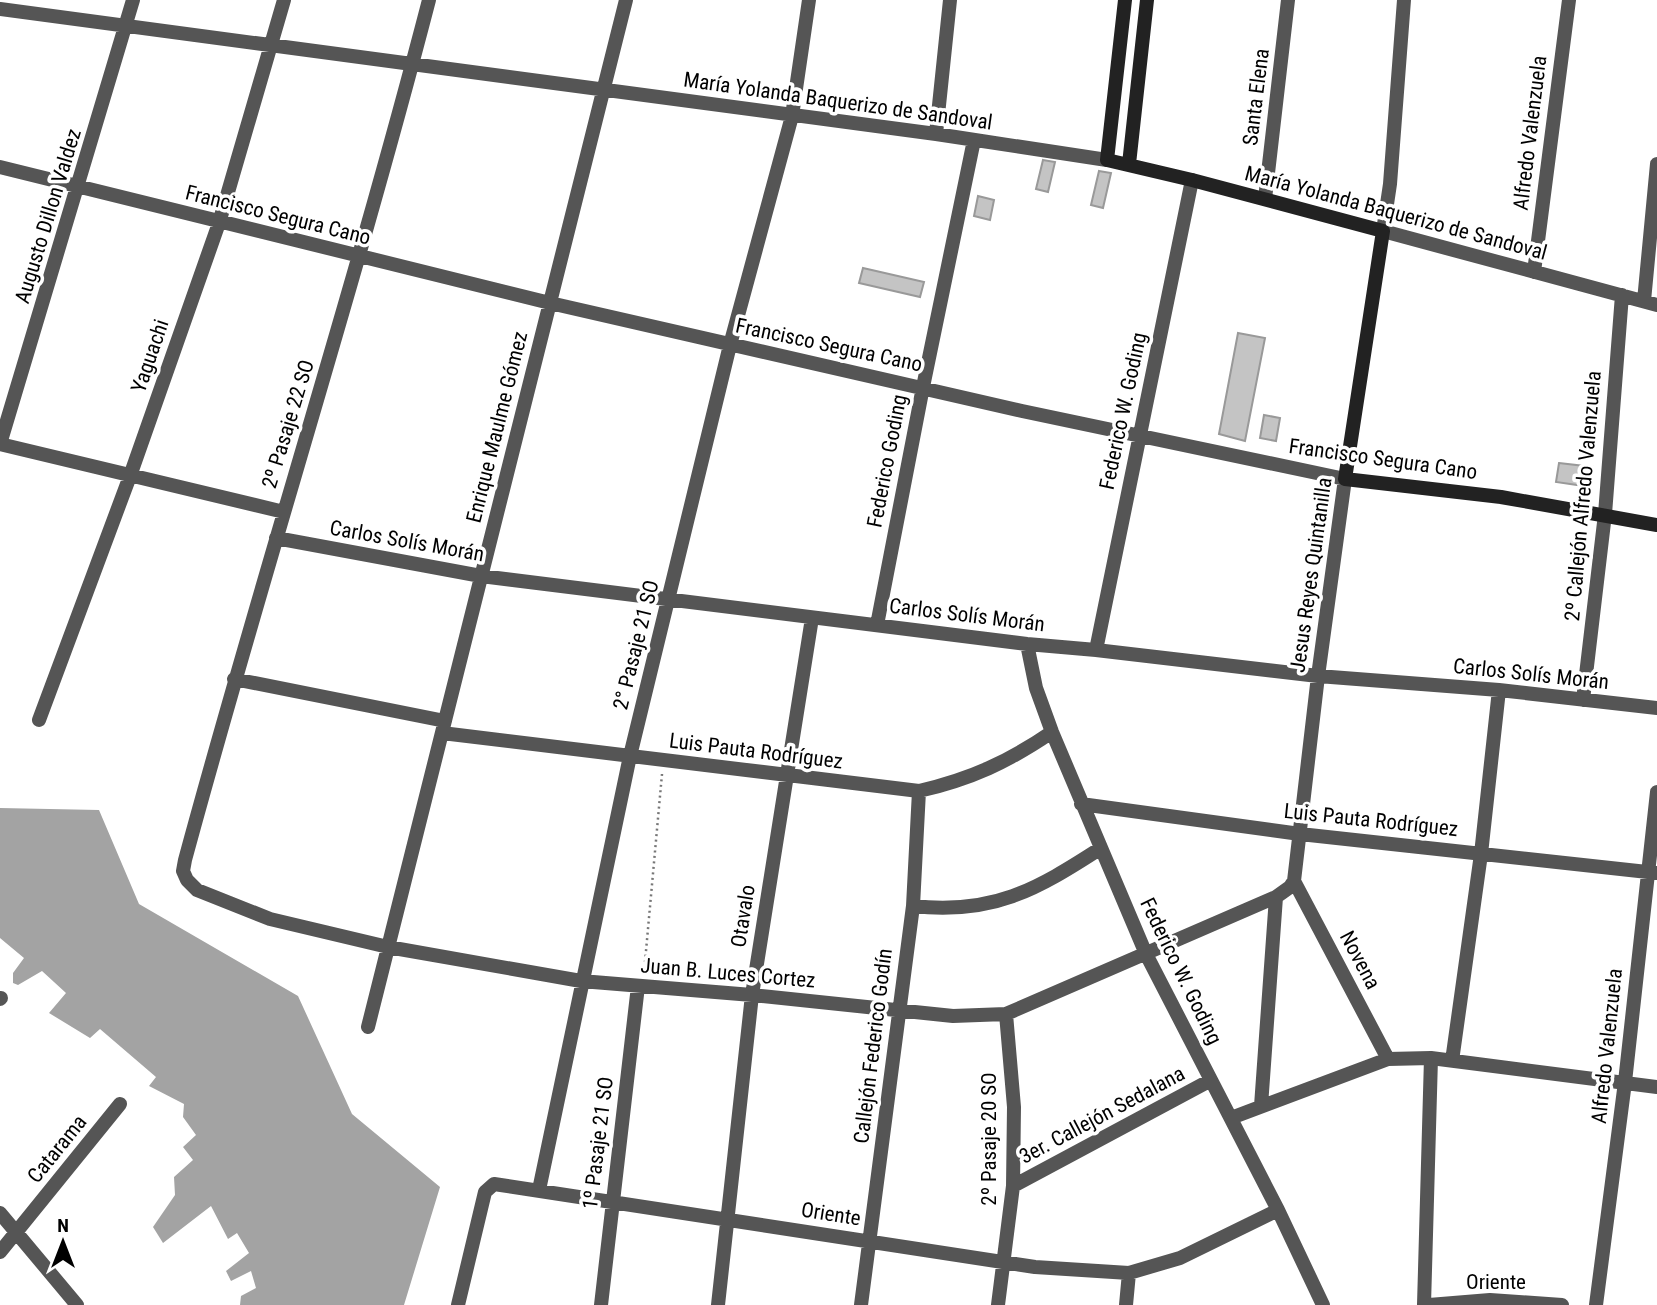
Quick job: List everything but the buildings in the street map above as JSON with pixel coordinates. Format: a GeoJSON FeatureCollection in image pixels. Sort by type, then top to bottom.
{"type":"FeatureCollection","features":[{"type":"Feature","properties":{"kind":"street","name":"Augusto Dillon Valdez"},"geometry":{"type":"LineString","coordinates":[[0,444],[133,0]]}},
{"type":"Feature","properties":{"kind":"street","name":"Yaguachi"},"geometry":{"type":"LineString","coordinates":[[39,720],[130,477],[219,223],[284,0]]}},
{"type":"Feature","properties":{"kind":"street","name":"2º Pasaje 22 SO"},"geometry":{"type":"LineString","coordinates":[[185,860],[234,680],[360,258],[429,0]]}},
{"type":"Feature","properties":{"kind":"street","name":"Enrique Maulme Gómez"},"geometry":{"type":"LineString","coordinates":[[368,1027],[626,0]]}},
{"type":"Feature","properties":{"kind":"street","name":"2° Pasaje 21 SO"},"geometry":{"type":"LineString","coordinates":[[539,1189],[630,756],[730,345],[792,116],[809,0]]}},
{"type":"Feature","properties":{"kind":"street"},"geometry":{"type":"LineString","coordinates":[[936,134],[950,0]]}},
{"type":"Feature","properties":{"kind":"street"},"geometry":{"type":"LineString","coordinates":[[1107,160],[1125,0]]}},
{"type":"Feature","properties":{"kind":"street"},"geometry":{"type":"LineString","coordinates":[[1129,164],[1147,0]]}},
{"type":"Feature","properties":{"kind":"street","name":"Santa Elena"},"geometry":{"type":"LineString","coordinates":[[1265,199],[1288,0]]}},
{"type":"Feature","properties":{"kind":"street","name":"Jesus Reyes Quintanilla"},"geometry":{"type":"LineString","coordinates":[[1294,881],[1345,479],[1390,184],[1404,0]]}},
{"type":"Feature","properties":{"kind":"street","name":"Alfredo Valenzuela"},"geometry":{"type":"LineString","coordinates":[[1534,272],[1569,0]]}},
{"type":"Feature","properties":{"kind":"street","name":"María Yolanda Baquerizo de Sandoval"},"geometry":{"type":"LineString","coordinates":[[0,9],[936,134],[1107,160],[1265,199],[1650,303]]}},
{"type":"Feature","properties":{"kind":"street","name":"Federico Goding"},"geometry":{"type":"LineString","coordinates":[[877,625],[974,140]]}},
{"type":"Feature","properties":{"kind":"street"},"geometry":{"type":"LineString","coordinates":[[1650,303],[1657,164]]}},
{"type":"Feature","properties":{"kind":"street","name":"Francisco Segura Cano"},"geometry":{"type":"LineString","coordinates":[[0,167],[550,303],[1138,436],[1345,479],[1501,497],[1657,525]]}},
{"type":"Feature","properties":{"kind":"street","name":"Federico W. Goding"},"geometry":{"type":"LineString","coordinates":[[1096,650],[1192,180]]}},
{"type":"Feature","properties":{"kind":"street","name":"2º Callejón Alfredo Valenzuela"},"geometry":{"type":"LineString","coordinates":[[1583,700],[1605,514],[1622,295]]}},
{"type":"Feature","properties":{"kind":"street"},"geometry":{"type":"LineString","coordinates":[[0,444],[284,512]]}},
{"type":"Feature","properties":{"kind":"street","name":"Carlos Solís Morán"},"geometry":{"type":"LineString","coordinates":[[276,538],[481,576],[812,618],[1318,676],[1499,690],[1657,708]]}},
{"type":"Feature","properties":{"kind":"street","name":"Otavalo"},"geometry":{"type":"LineString","coordinates":[[718,1305],[752,995],[812,618]]}},
{"type":"Feature","properties":{"kind":"street","name":"Federico W. Goding"},"geometry":{"type":"LineString","coordinates":[[1027,644],[1036,688],[1052,732],[1146,954],[1278,1210],[1322,1305]]}},
{"type":"Feature","properties":{"kind":"street","name":"Luis Pauta Rodríguez"},"geometry":{"type":"LineString","coordinates":[[234,680],[444,727],[630,756],[919,791],[954,783],[983,772],[1017,756],[1052,732]]}},
{"type":"Feature","properties":{"kind":"street"},"geometry":{"type":"LineString","coordinates":[[1452,1061],[1481,854],[1499,690]]}},
{"type":"Feature","properties":{"kind":"street","name":"Callejón Federico Godín"},"geometry":{"type":"LineString","coordinates":[[861,1305],[913,906],[919,791]]}},
{"type":"Feature","properties":{"kind":"street","name":"Alfredo Valenzuela"},"geometry":{"type":"LineString","coordinates":[[1596,1305],[1652,873],[1657,792]]}},
{"type":"Feature","properties":{"kind":"street","name":"Luis Pauta Rodríguez"},"geometry":{"type":"LineString","coordinates":[[1081,804],[1300,834],[1652,873]]}},
{"type":"Feature","properties":{"kind":"street"},"geometry":{"type":"LineString","coordinates":[[913,906],[942,909],[1013,897],[1048,882],[1101,848]]}},
{"type":"Feature","properties":{"kind":"street","name":"Juan B. Luces Cortez"},"geometry":{"type":"LineString","coordinates":[[185,860],[183,871],[187,880],[197,890],[270,919],[388,947],[581,981],[953,1016],[1006,1014],[1276,897]]}},
{"type":"Feature","properties":{"kind":"street"},"geometry":{"type":"LineString","coordinates":[[1261,1106],[1276,897],[1294,881]]}},
{"type":"Feature","properties":{"kind":"street","name":"Novena"},"geometry":{"type":"LineString","coordinates":[[1294,881],[1388,1059]]}},
{"type":"Feature","properties":{"kind":"street","name":"1º Pasaje 21 SO"},"geometry":{"type":"LineString","coordinates":[[601,1305],[640,986]]}},
{"type":"Feature","properties":{"kind":"street","name":"2º Pasaje 20 SO"},"geometry":{"type":"LineString","coordinates":[[998,1305],[1013,1186],[1014,1107],[1006,1014]]}},
{"type":"Feature","properties":{"kind":"street"},"geometry":{"type":"LineString","coordinates":[[1427,1305],[1431,1058]]}},
{"type":"Feature","properties":{"kind":"street"},"geometry":{"type":"LineString","coordinates":[[1231,1118],[1388,1059],[1431,1058],[1657,1087]]}},
{"type":"Feature","properties":{"kind":"street","name":"3er. Callejón Sedalana"},"geometry":{"type":"LineString","coordinates":[[1013,1186],[1212,1080]]}},
{"type":"Feature","properties":{"kind":"street","name":"Catarama"},"geometry":{"type":"LineString","coordinates":[[0,1252],[120,1104]]}},
{"type":"Feature","properties":{"kind":"street","name":"Oriente"},"geometry":{"type":"LineString","coordinates":[[458,1305],[485,1192],[494,1184],[1035,1267],[1129,1273],[1180,1258],[1278,1210]]}},
{"type":"Feature","properties":{"kind":"street"},"geometry":{"type":"LineString","coordinates":[[0,1213],[77,1305]]}},
{"type":"Feature","properties":{"kind":"street"},"geometry":{"type":"LineString","coordinates":[[1126,1305],[1129,1273]]}},
{"type":"Feature","properties":{"kind":"street","name":"Oriente"},"geometry":{"type":"LineString","coordinates":[[1427,1305],[1490,1300],[1562,1305]]}},
{"type":"Feature","properties":{"kind":"path"},"geometry":{"type":"LineString","coordinates":[[640,986],[663,760]]}},
{"type":"Feature","properties":{"kind":"shaded area"},"geometry":{"type":"Polygon","coordinates":[[[0,808],[99,810],[139,904],[298,996],[352,1114],[440,1187],[404,1305],[240,1305],[241,1296],[256,1288],[251,1271],[231,1281],[226,1271],[249,1253],[237,1233],[228,1239],[211,1206],[163,1243],[153,1227],[175,1195],[174,1177],[193,1160],[183,1147],[196,1135],[183,1117],[184,1104],[149,1086],[156,1077],[100,1029],[90,1038],[49,1013],[66,993],[42,971],[18,985],[13,983],[13,973],[24,958],[0,938],[0,808]]]}}]}
